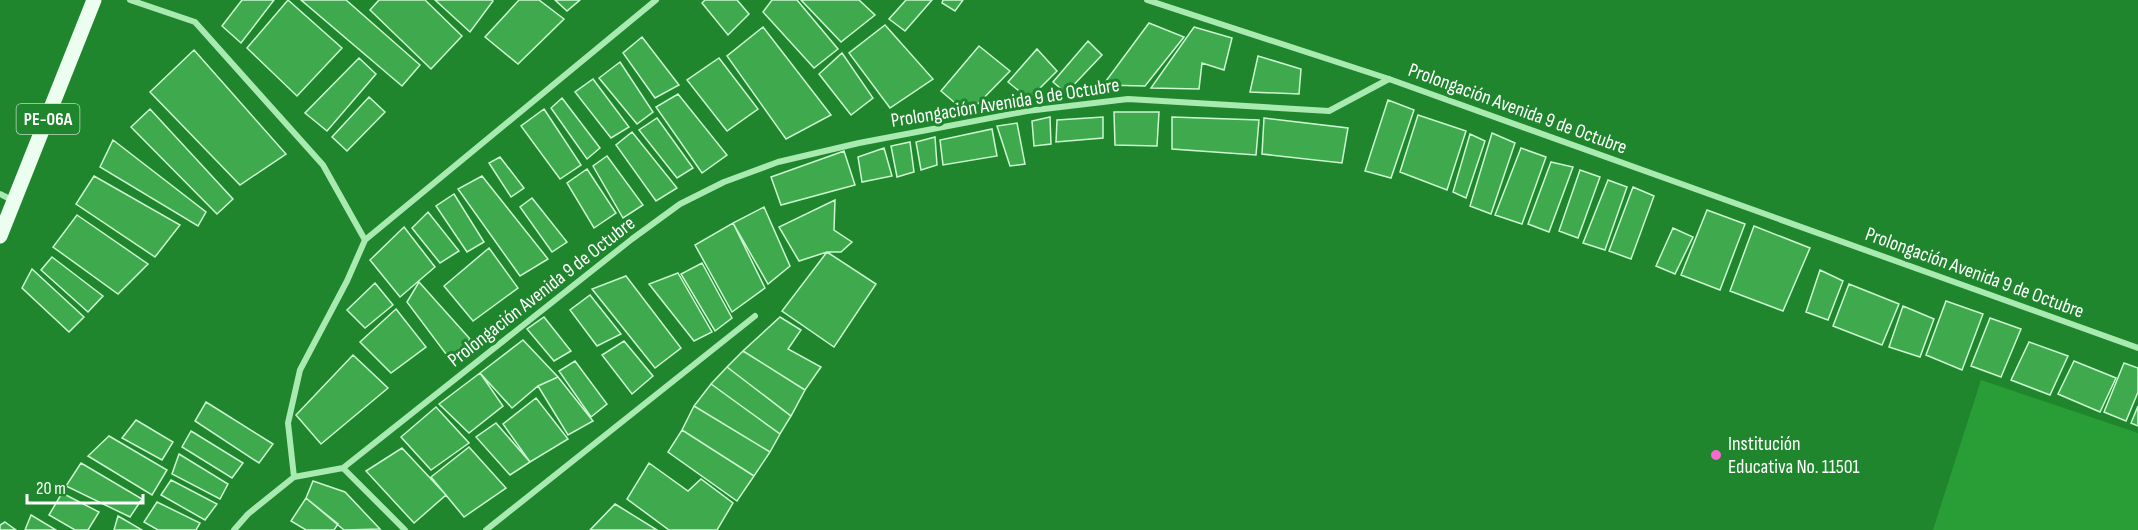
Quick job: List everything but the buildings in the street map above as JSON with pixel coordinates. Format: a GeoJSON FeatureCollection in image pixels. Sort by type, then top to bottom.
{"type":"FeatureCollection","features":[{"type":"Feature","properties":{"kind":"main road","name":"PE-06A"},"geometry":{"type":"LineString","coordinates":[[0,236],[94,0]]}},
{"type":"Feature","properties":{"kind":"street"},"geometry":{"type":"LineString","coordinates":[[130,0],[195,22],[323,165],[365,240]]}},
{"type":"Feature","properties":{"kind":"street"},"geometry":{"type":"LineString","coordinates":[[294,477],[288,423],[300,370],[347,281],[365,240],[656,0]]}},
{"type":"Feature","properties":{"kind":"street"},"geometry":{"type":"LineString","coordinates":[[1147,0],[1389,79]]}},
{"type":"Feature","properties":{"kind":"street","name":"Prolongación Avenida 9 de Octubre"},"geometry":{"type":"LineString","coordinates":[[234,530],[248,514],[294,477],[343,468],[632,239],[680,204],[724,182],[778,162],[936,127],[1027,111],[1128,99],[1329,111],[1389,79],[2138,348]]}},
{"type":"Feature","properties":{"kind":"street"},"geometry":{"type":"LineString","coordinates":[[0,194],[15,202]]}},
{"type":"Feature","properties":{"kind":"street"},"geometry":{"type":"LineString","coordinates":[[486,530],[755,316]]}},
{"type":"Feature","properties":{"kind":"street"},"geometry":{"type":"LineString","coordinates":[[343,468],[405,530]]}},
{"type":"Feature","properties":{"kind":"green space"},"geometry":{"type":"Polygon","coordinates":[[[1981,380],[2138,433],[2138,530],[1933,530],[1981,380]]]}},
{"type":"Feature","properties":{"kind":"place","name":"Institución Educativa No. 11501"},"geometry":{"type":"Point","coordinates":[1716,455]}}]}
